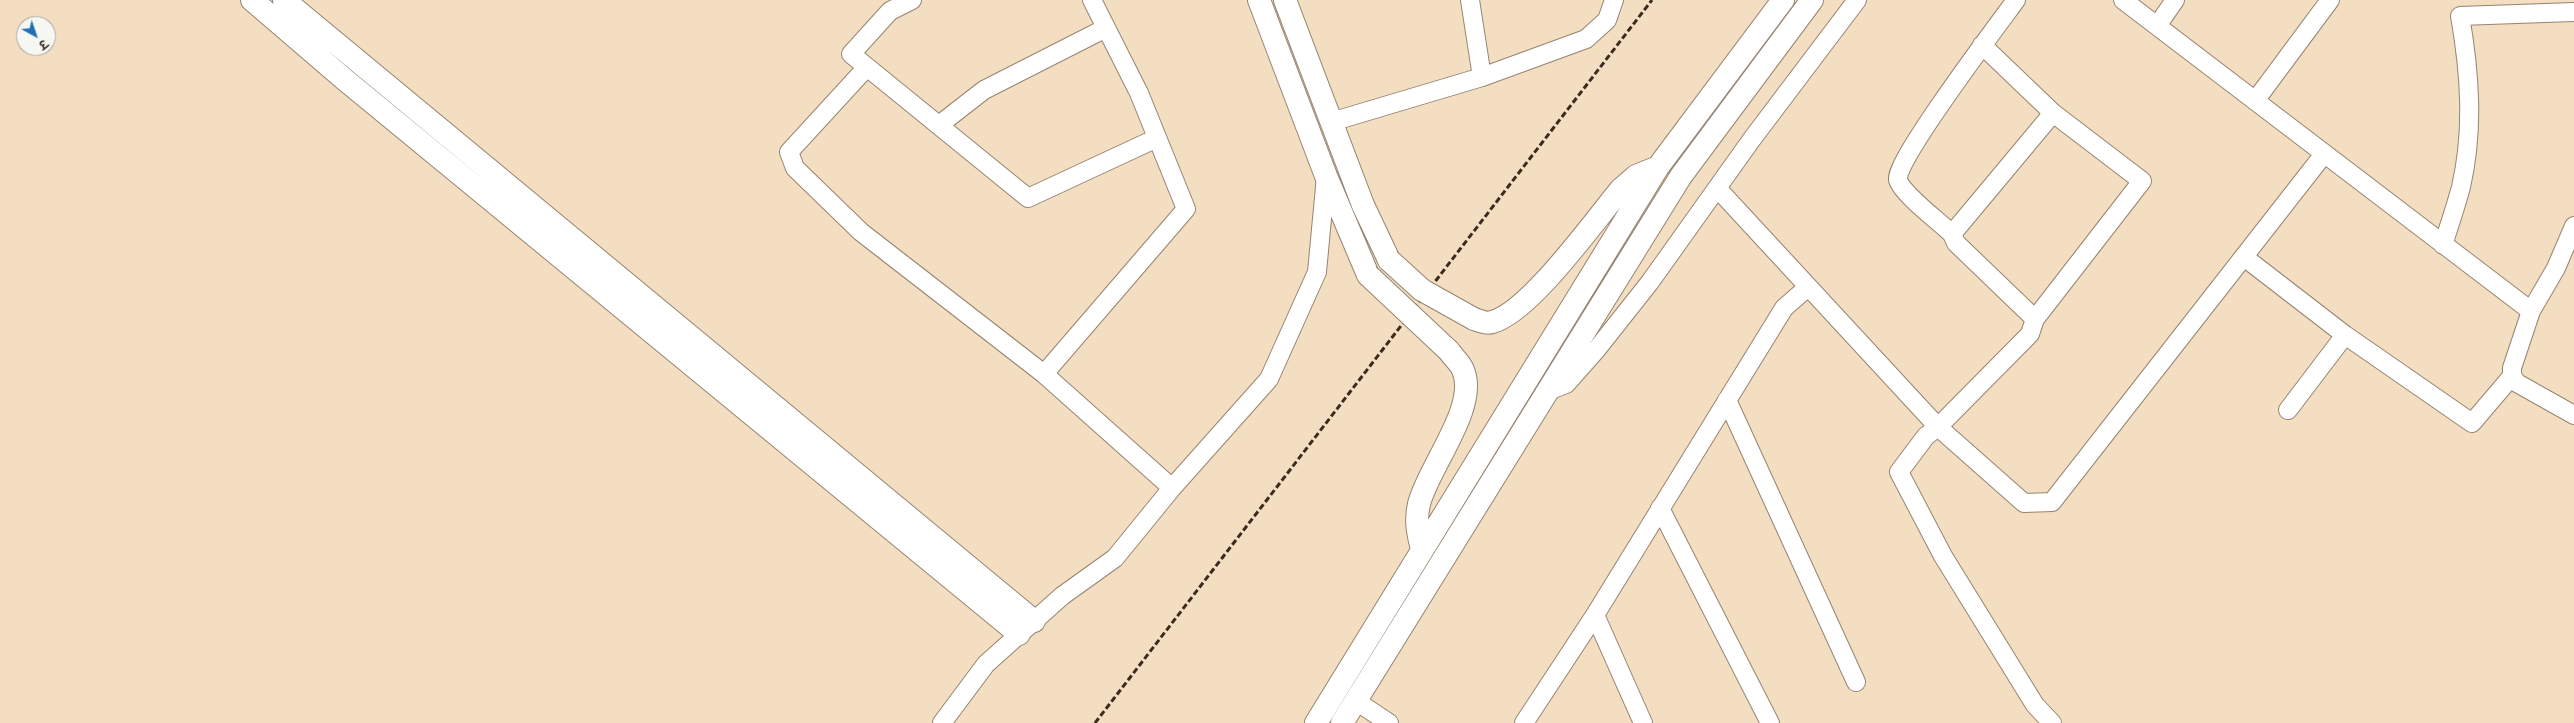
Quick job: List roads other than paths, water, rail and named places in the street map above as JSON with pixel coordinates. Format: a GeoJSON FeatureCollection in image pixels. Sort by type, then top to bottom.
{"type":"FeatureCollection","features":[{"type":"Feature","properties":{"kind":"street"},"geometry":{"type":"LineString","coordinates":[[252,0],[344,79],[1026,628]]}},
{"type":"Feature","properties":{"kind":"street"},"geometry":{"type":"LineString","coordinates":[[284,0],[1026,628]]}},
{"type":"Feature","properties":{"kind":"street"},"geometry":{"type":"LineString","coordinates":[[912,0],[890,11],[851,54],[1028,198],[1157,138]]}},
{"type":"Feature","properties":{"kind":"street"},"geometry":{"type":"LineString","coordinates":[[1044,374],[1186,209],[1139,93],[1092,0]]}},
{"type":"Feature","properties":{"kind":"street"},"geometry":{"type":"LineString","coordinates":[[1259,0],[1326,176],[1368,275],[1449,351],[1463,370],[1467,387],[1464,404],[1426,482],[1418,505],[1416,527],[1422,549]]}},
{"type":"Feature","properties":{"kind":"street"},"geometry":{"type":"LineString","coordinates":[[1285,0],[1363,205],[1389,260],[1422,290],[1474,320],[1491,323],[1506,316],[1526,301],[1621,189],[1636,176],[1658,167]]}},
{"type":"Feature","properties":{"kind":"street"},"geometry":{"type":"LineString","coordinates":[[1470,0],[1482,77]]}},
{"type":"Feature","properties":{"kind":"street"},"geometry":{"type":"LineString","coordinates":[[1331,122],[1482,77],[1586,39],[1607,20],[1614,0]]}},
{"type":"Feature","properties":{"kind":"street"},"geometry":{"type":"LineString","coordinates":[[1316,723],[1658,167],[1783,0]]}},
{"type":"Feature","properties":{"kind":"street"},"geometry":{"type":"LineString","coordinates":[[1342,723],[1545,392],[1681,176],[1812,0]]}},
{"type":"Feature","properties":{"kind":"street"},"geometry":{"type":"LineString","coordinates":[[1545,392],[1566,384],[1597,349],[1650,282],[1717,188],[1858,0]]}},
{"type":"Feature","properties":{"kind":"street"},"geometry":{"type":"LineString","coordinates":[[2016,0],[1982,46],[1908,154],[1898,176],[1899,182],[1908,194],[1952,234],[1956,243],[2035,319]]}},
{"type":"Feature","properties":{"kind":"street"},"geometry":{"type":"LineString","coordinates":[[2123,0],[2531,311]]}},
{"type":"Feature","properties":{"kind":"street"},"geometry":{"type":"LineString","coordinates":[[2157,26],[2175,0]]}},
{"type":"Feature","properties":{"kind":"street"},"geometry":{"type":"LineString","coordinates":[[2255,101],[2330,0]]}},
{"type":"Feature","properties":{"kind":"street"},"geometry":{"type":"LineString","coordinates":[[2443,245],[2461,186],[2469,129],[2469,67],[2460,16],[2574,12]]}},
{"type":"Feature","properties":{"kind":"street"},"geometry":{"type":"LineString","coordinates":[[939,125],[984,90],[1106,28]]}},
{"type":"Feature","properties":{"kind":"street"},"geometry":{"type":"LineString","coordinates":[[1982,46],[2053,113],[2142,181],[2035,319],[2030,334],[1938,427],[1926,436],[1899,472],[1959,582],[2035,705],[2052,723]]}},
{"type":"Feature","properties":{"kind":"street"},"geometry":{"type":"LineString","coordinates":[[867,67],[789,152],[795,168],[861,232],[1044,374],[1172,488]]}},
{"type":"Feature","properties":{"kind":"street"},"geometry":{"type":"LineString","coordinates":[[1952,234],[2053,113]]}},
{"type":"Feature","properties":{"kind":"street"},"geometry":{"type":"LineString","coordinates":[[1717,188],[1938,427],[2024,503],[2052,502],[2324,154]]}},
{"type":"Feature","properties":{"kind":"street"},"geometry":{"type":"LineString","coordinates":[[942,723],[986,664],[1062,596],[1115,558],[1172,488],[1268,379],[1317,272],[1326,176]]}},
{"type":"Feature","properties":{"kind":"street"},"geometry":{"type":"LineString","coordinates":[[2574,226],[2556,268],[2531,311],[2512,368],[2512,376],[2517,384],[2574,415]]}},
{"type":"Feature","properties":{"kind":"street"},"geometry":{"type":"LineString","coordinates":[[2244,257],[2345,335],[2472,423],[2512,376]]}},
{"type":"Feature","properties":{"kind":"street"},"geometry":{"type":"LineString","coordinates":[[1524,723],[1595,615],[1784,308],[1808,287]]}},
{"type":"Feature","properties":{"kind":"street"},"geometry":{"type":"LineString","coordinates":[[2288,410],[2345,335]]}},
{"type":"Feature","properties":{"kind":"street"},"geometry":{"type":"LineString","coordinates":[[1727,400],[1856,682]]}},
{"type":"Feature","properties":{"kind":"street"},"geometry":{"type":"LineString","coordinates":[[1660,508],[1770,723]]}},
{"type":"Feature","properties":{"kind":"street"},"geometry":{"type":"LineString","coordinates":[[1595,615],[1643,723]]}},
{"type":"Feature","properties":{"kind":"street"},"geometry":{"type":"LineString","coordinates":[[1356,701],[1389,723]]}},
{"type":"Feature","properties":{"kind":"railway"},"geometry":{"type":"LineString","coordinates":[[1095,723],[1652,0]]}}]}
